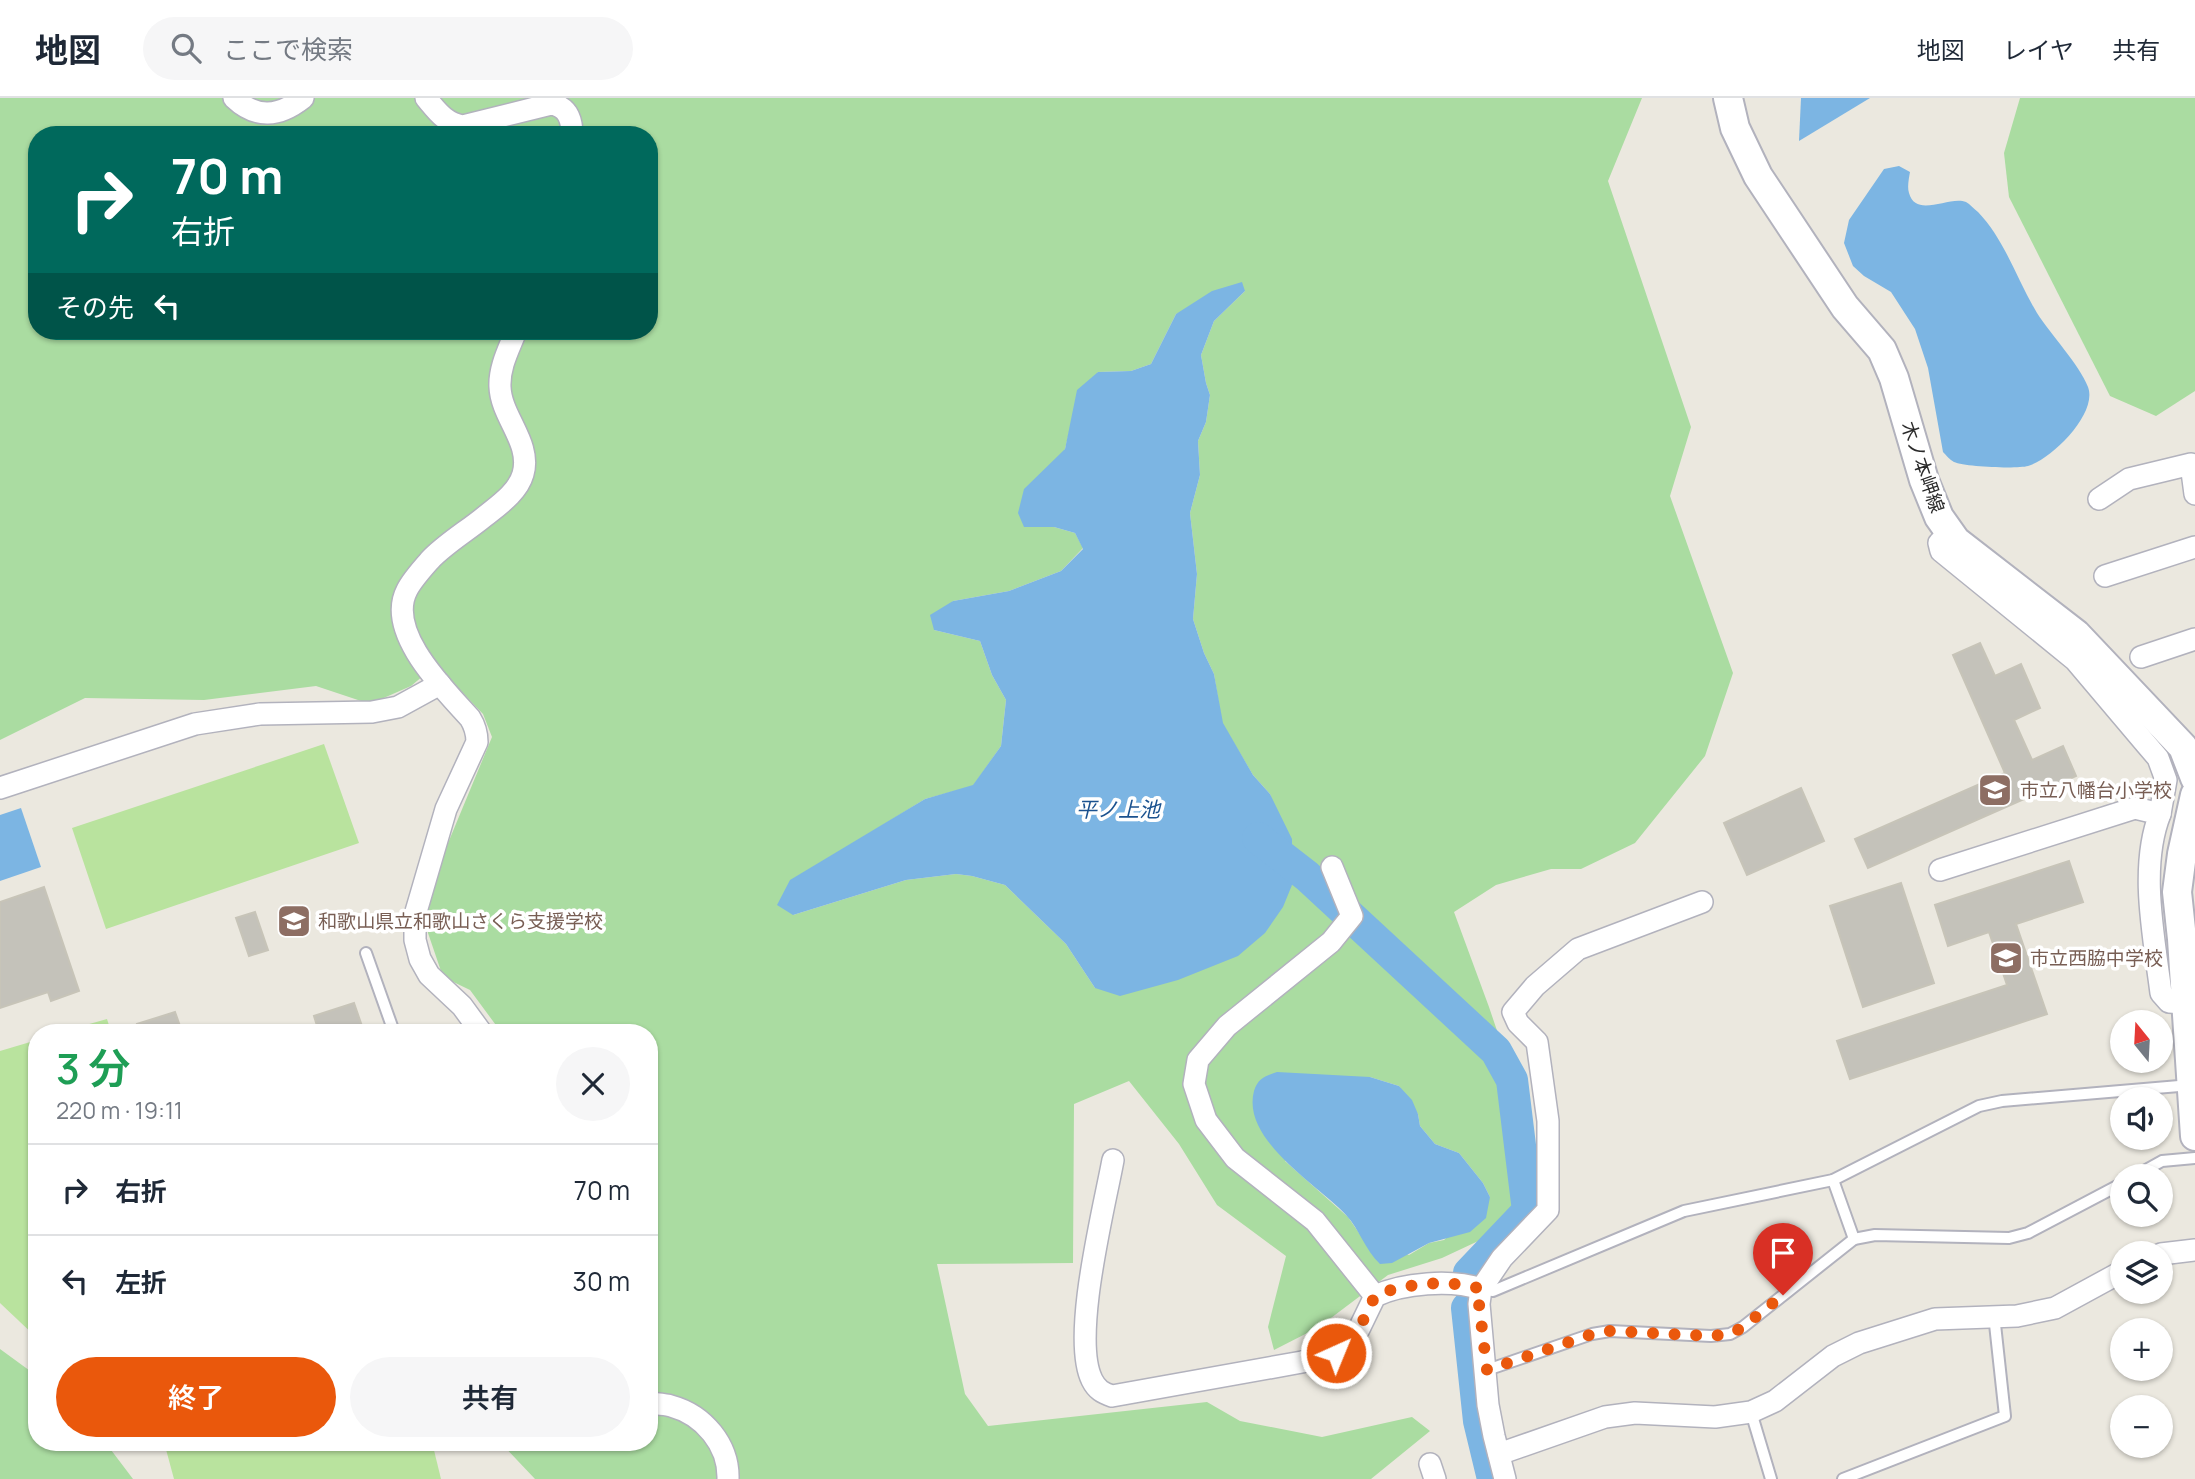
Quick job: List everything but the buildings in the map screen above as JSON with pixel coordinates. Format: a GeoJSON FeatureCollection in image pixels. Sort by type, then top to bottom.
{"type":"FeatureCollection","features":[{"type":"Feature","properties":{"kind":"main road","name":"木ノ本岬線"},"geometry":{"type":"LineString","coordinates":[[1728,98],[1735,128],[1758,176],[1845,307],[1882,350],[1894,378],[1924,481],[1939,517],[1956,541],[2076,634],[2183,747],[2195,778]]}},
{"type":"Feature","properties":{"kind":"main road"},"geometry":{"type":"LineString","coordinates":[[2194,1123],[2177,892],[2195,795]]}},
{"type":"Feature","properties":{"kind":"street"},"geometry":{"type":"LineString","coordinates":[[234,98],[243,107],[261,114],[276,112],[303,98]]}},
{"type":"Feature","properties":{"kind":"street"},"geometry":{"type":"LineString","coordinates":[[426,98],[442,117],[452,124],[463,126],[551,104],[561,106],[569,114],[571,126]]}},
{"type":"Feature","properties":{"kind":"street"},"geometry":{"type":"LineString","coordinates":[[475,1024],[462,1006],[429,975],[420,959],[415,940],[415,915],[446,809],[477,742],[476,727],[425,665],[406,632],[403,612],[406,592],[431,559],[507,498],[523,477],[525,463],[521,443],[509,418],[500,389],[501,368],[512,340]]}},
{"type":"Feature","properties":{"kind":"street"},"geometry":{"type":"LineString","coordinates":[[2099,499],[2129,478],[2191,464],[2195,494]]}},
{"type":"Feature","properties":{"kind":"street"},"geometry":{"type":"LineString","coordinates":[[1950,532],[1939,543],[1941,551],[2075,660],[2158,758],[2166,780],[2156,824],[2149,872],[2149,896],[2161,993],[2169,1002],[2185,1003]]}},
{"type":"Feature","properties":{"kind":"street"},"geometry":{"type":"LineString","coordinates":[[2105,576],[2195,547]]}},
{"type":"Feature","properties":{"kind":"street"},"geometry":{"type":"LineString","coordinates":[[2141,657],[2195,639]]}},
{"type":"Feature","properties":{"kind":"street"},"geometry":{"type":"LineString","coordinates":[[0,788],[195,724],[260,714],[372,712],[398,707],[440,684]]}},
{"type":"Feature","properties":{"kind":"street"},"geometry":{"type":"LineString","coordinates":[[1940,870],[2135,808],[2160,814]]}},
{"type":"Feature","properties":{"kind":"street"},"geometry":{"type":"LineString","coordinates":[[1332,867],[1352,916],[1331,942],[1227,1026],[1198,1060],[1194,1084],[1206,1120],[1235,1158],[1315,1221],[1375,1296]]}},
{"type":"Feature","properties":{"kind":"street"},"geometry":{"type":"LineString","coordinates":[[1505,1479],[1489,1405],[1479,1304],[1481,1289],[1502,1258],[1548,1210],[1548,1121],[1539,1052],[1537,1042],[1518,1023],[1513,1012],[1535,986],[1578,949],[1702,902]]}},
{"type":"Feature","properties":{"kind":"street"},"geometry":{"type":"LineString","coordinates":[[1113,1160],[1087,1301],[1085,1351],[1091,1379],[1100,1392],[1112,1396],[1302,1362],[1336,1353],[1359,1329],[1375,1296],[1408,1286],[1458,1284],[1481,1289]]}},
{"type":"Feature","properties":{"kind":"street"},"geometry":{"type":"LineString","coordinates":[[2173,1253],[2195,1250]]}},
{"type":"Feature","properties":{"kind":"street"},"geometry":{"type":"LineString","coordinates":[[1499,1454],[1605,1417],[1635,1413],[1715,1417],[1751,1412],[1775,1401],[1833,1356],[1859,1343],[1935,1319],[2017,1316],[2055,1308],[2110,1278]]}},
{"type":"Feature","properties":{"kind":"street"},"geometry":{"type":"LineString","coordinates":[[658,1404],[673,1406],[699,1420],[718,1439],[728,1470],[728,1479]]}},
{"type":"Feature","properties":{"kind":"lane"},"geometry":{"type":"LineString","coordinates":[[366,953],[391,1024]]}},
{"type":"Feature","properties":{"kind":"lane"},"geometry":{"type":"LineString","coordinates":[[1481,1289],[1493,1291],[1684,1211],[1833,1180],[1979,1106],[2002,1101],[2192,1085]]}},
{"type":"Feature","properties":{"kind":"lane"},"geometry":{"type":"LineString","coordinates":[[2157,1164],[2162,1161],[2195,1158]]}},
{"type":"Feature","properties":{"kind":"lane"},"geometry":{"type":"LineString","coordinates":[[1833,1180],[1854,1238]]}},
{"type":"Feature","properties":{"kind":"lane"},"geometry":{"type":"LineString","coordinates":[[1487,1370],[1592,1334],[1610,1331],[1711,1336],[1730,1334],[1743,1327],[1854,1238],[1875,1235],[2009,1238],[2028,1233],[2110,1190]]}},
{"type":"Feature","properties":{"kind":"lane"},"geometry":{"type":"LineString","coordinates":[[1843,1479],[2005,1416],[1994,1315]]}},
{"type":"Feature","properties":{"kind":"lane"},"geometry":{"type":"LineString","coordinates":[[1751,1412],[1771,1479]]}},
{"type":"Feature","properties":{"kind":"green space"},"geometry":{"type":"Polygon","coordinates":[[[0,98],[1642,98],[1608,181],[1691,427],[1670,496],[1733,673],[1705,756],[1635,843],[1581,869],[1551,869],[1496,885],[1454,912],[1530,1128],[1521,1221],[1442,1258],[1388,1275],[1319,1327],[1274,1350],[1268,1327],[1286,1256],[1217,1205],[1179,1144],[1129,1081],[1074,1104],[1073,1263],[937,1264],[965,1394],[988,1426],[1207,1402],[1240,1421],[1322,1437],[1412,1417],[1430,1431],[1371,1479],[535,1479],[509,1451],[658,1451],[658,1024],[495,1024],[470,990],[443,977],[428,933],[426,909],[441,860],[492,737],[483,714],[436,665],[411,686],[370,704],[316,686],[204,700],[85,698],[0,740],[0,98]],[[1245,291],[1176,314],[1151,364],[1131,371],[1098,372],[1071,424],[1065,449],[1024,527],[1054,527],[1075,533],[1083,548],[1061,571],[1009,591],[953,601],[934,630],[980,641],[992,675],[1006,700],[1001,746],[973,786],[925,799],[870,833],[793,915],[906,880],[956,874],[972,876],[1005,885],[1066,944],[1095,988],[1292,885],[1291,863],[1270,794],[1253,775],[1222,723],[1214,674],[1193,619],[1197,574],[1190,513],[1200,475],[1198,441],[1206,422],[1210,395],[1201,355],[1214,321],[1245,291]],[[1370,1077],[1285,1161],[1348,1217],[1359,1233],[1409,1255],[1429,1243],[1444,1240],[1490,1197],[1483,1183],[1459,1153],[1435,1144],[1420,1126],[1418,1114],[1399,1086],[1370,1077]]]}},
{"type":"Feature","properties":{"kind":"green space"},"geometry":{"type":"Polygon","coordinates":[[[2020,98],[2195,98],[2195,391],[2156,416],[2110,396],[2009,197],[2004,153],[2020,98]]]}},
{"type":"Feature","properties":{"kind":"green space"},"geometry":{"type":"Polygon","coordinates":[[[324,744],[359,843],[106,929],[72,828],[324,744]]]}},
{"type":"Feature","properties":{"kind":"green space"},"geometry":{"type":"Polygon","coordinates":[[[107,1019],[109,1024],[89,1024],[107,1019]]]}},
{"type":"Feature","properties":{"kind":"green space"},"geometry":{"type":"Polygon","coordinates":[[[28,1043],[28,1329],[0,1303],[0,1051],[28,1043]]]}},
{"type":"Feature","properties":{"kind":"green space"},"geometry":{"type":"Polygon","coordinates":[[[0,1349],[28,1369],[28,1451],[112,1451],[133,1479],[0,1479],[0,1349]]]}},
{"type":"Feature","properties":{"kind":"green space"},"geometry":{"type":"Polygon","coordinates":[[[166,1451],[434,1451],[441,1479],[174,1479],[166,1451]]]}},
{"type":"Feature","properties":{"kind":"water"},"geometry":{"type":"Polygon","coordinates":[[[1801,98],[1870,98],[1799,141],[1801,98]]]}},
{"type":"Feature","properties":{"kind":"water"},"geometry":{"type":"Polygon","coordinates":[[[1899,166],[1910,172],[1908,185],[1913,201],[1926,205],[1966,202],[1978,212],[1996,235],[2037,313],[2088,387],[2089,398],[2080,422],[2060,445],[2038,462],[2022,467],[1960,464],[1943,452],[1928,368],[1915,329],[1891,292],[1853,266],[1844,243],[1849,220],[1884,169],[1899,166]]]}},
{"type":"Feature","properties":{"kind":"water","name":"平ノ上池"},"geometry":{"type":"Polygon","coordinates":[[[1242,282],[1245,291],[1214,321],[1201,355],[1210,395],[1206,422],[1198,441],[1200,475],[1190,513],[1197,574],[1193,619],[1214,674],[1223,723],[1253,775],[1270,794],[1292,839],[1292,885],[1283,907],[1265,933],[1238,956],[1178,980],[1120,996],[1095,988],[1066,944],[1005,885],[972,876],[956,874],[906,880],[793,915],[777,905],[790,880],[925,799],[973,785],[1001,746],[1006,700],[992,675],[980,641],[934,630],[930,615],[953,601],[1009,591],[1061,571],[1083,549],[1075,533],[1054,527],[1024,527],[1018,513],[1024,489],[1065,449],[1077,390],[1098,372],[1131,371],[1151,364],[1176,314],[1212,291],[1242,282]]]}},
{"type":"Feature","properties":{"kind":"water"},"geometry":{"type":"Polygon","coordinates":[[[21,808],[41,867],[0,881],[0,815],[21,808]]]}},
{"type":"Feature","properties":{"kind":"water"},"geometry":{"type":"Polygon","coordinates":[[[1277,1072],[1370,1077],[1399,1086],[1412,1100],[1420,1126],[1435,1144],[1459,1153],[1483,1183],[1490,1197],[1486,1218],[1470,1232],[1429,1243],[1392,1263],[1380,1264],[1346,1215],[1285,1160],[1259,1127],[1253,1109],[1254,1091],[1262,1078],[1277,1072]]]}},
{"type":"Feature","properties":{"kind":"waterway","name":"平ノ上池"},"geometry":{"type":"LineString","coordinates":[[1258,838],[1307,876],[1496,1051],[1512,1080],[1528,1211],[1469,1273]]}},
{"type":"Feature","properties":{"kind":"waterway","name":"平ノ上池"},"geometry":{"type":"LineString","coordinates":[[1467,1308],[1479,1421],[1493,1479]]}},
{"type":"Feature","properties":{"kind":"place","name":"市立八幡台小学校"},"geometry":{"type":"Point","coordinates":[1995,790]}},
{"type":"Feature","properties":{"kind":"place","name":"和歌山県立和歌山さくら支援学校"},"geometry":{"type":"Point","coordinates":[294,921]}},
{"type":"Feature","properties":{"kind":"place","name":"市立西脇中学校"},"geometry":{"type":"Point","coordinates":[2006,958]}},
{"type":"Feature","properties":{"kind":"route"},"geometry":{"type":"LineString","coordinates":[[1336,1353],[1359,1329],[1375,1296],[1408,1286],[1458,1284],[1481,1289],[1479,1304],[1487,1370],[1592,1334],[1610,1331],[1711,1336],[1730,1334],[1783,1295]]}}]}
